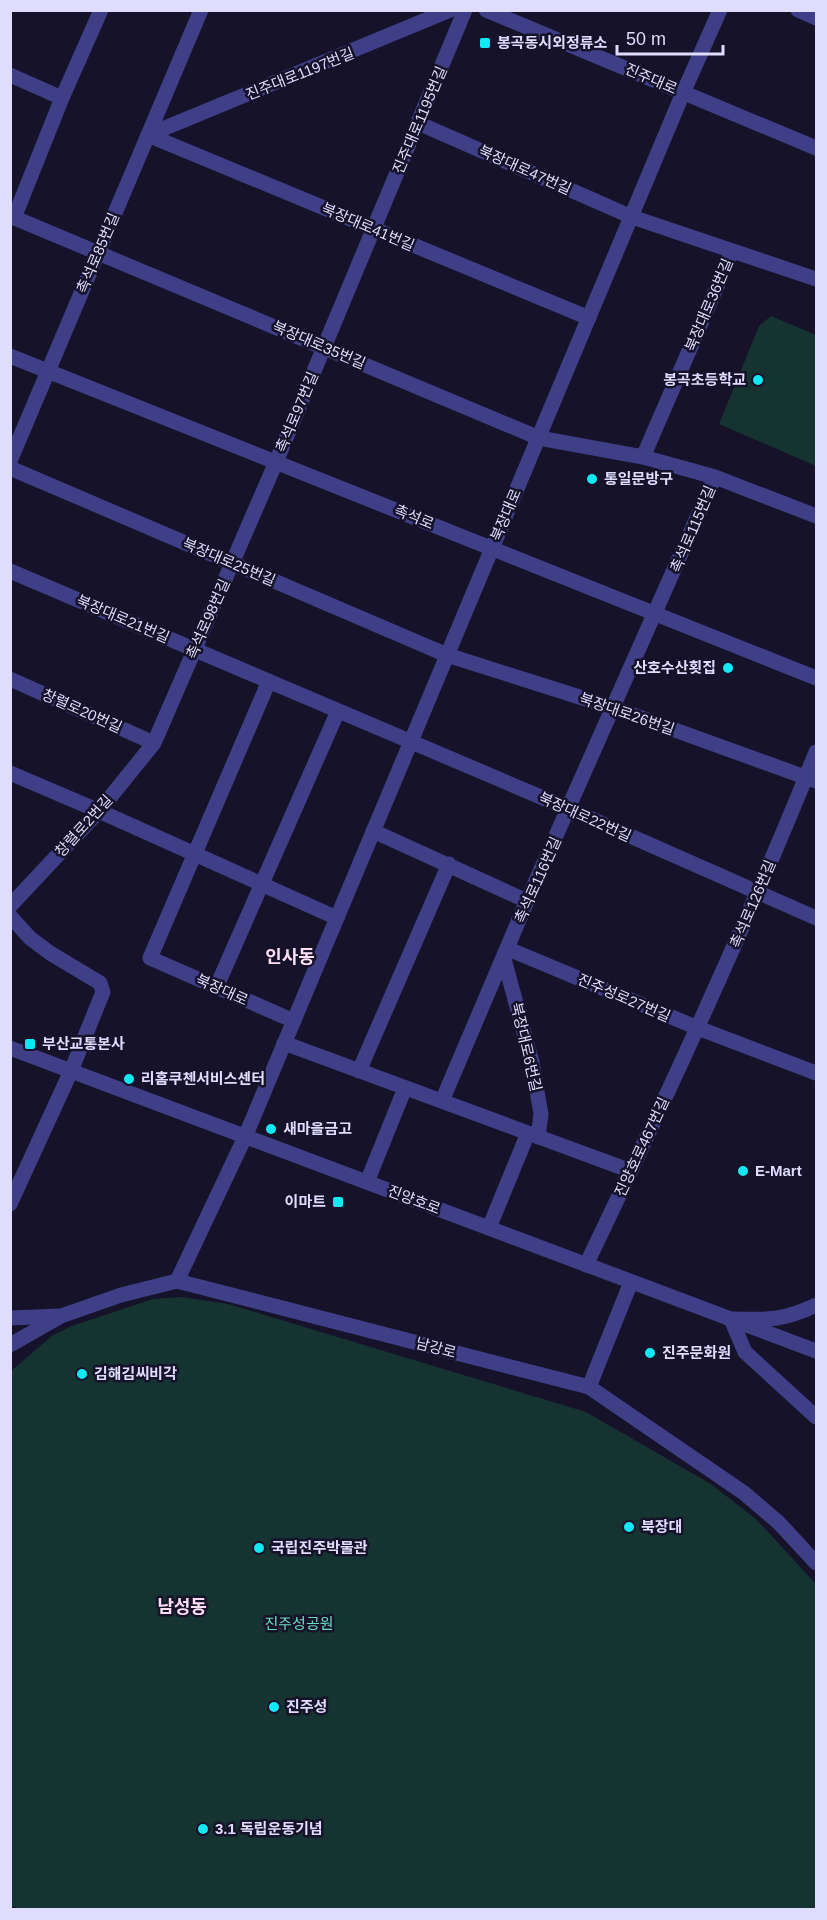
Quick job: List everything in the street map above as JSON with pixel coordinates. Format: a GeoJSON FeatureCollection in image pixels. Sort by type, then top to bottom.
{"type":"FeatureCollection","features":[{"type":"Feature","properties":{"kind":"street"},"geometry":{"type":"LineString","coordinates":[[12,217],[101,10]]}},
{"type":"Feature","properties":{"kind":"street","name":"진주대로1197번길"},"geometry":{"type":"LineString","coordinates":[[148,135],[450,10]]}},
{"type":"Feature","properties":{"kind":"street","name":"진주대로1195번길"},"geometry":{"type":"LineString","coordinates":[[374,230],[465,10]]}},
{"type":"Feature","properties":{"kind":"street","name":"진주대로"},"geometry":{"type":"LineString","coordinates":[[486,10],[816,148]]}},
{"type":"Feature","properties":{"kind":"street","name":"북장대로"},"geometry":{"type":"LineString","coordinates":[[177,1281],[246,1137],[683,93],[720,10]]}},
{"type":"Feature","properties":{"kind":"street"},"geometry":{"type":"LineString","coordinates":[[798,10],[816,18]]}},
{"type":"Feature","properties":{"kind":"street","name":"촉석로85번길"},"geometry":{"type":"LineString","coordinates":[[10,461],[200,11]]}},
{"type":"Feature","properties":{"kind":"street"},"geometry":{"type":"LineString","coordinates":[[10,75],[62,98]]}},
{"type":"Feature","properties":{"kind":"street","name":"북장대로47번길"},"geometry":{"type":"LineString","coordinates":[[418,123],[632,217],[816,279]]}},
{"type":"Feature","properties":{"kind":"street","name":"북장대로41번길"},"geometry":{"type":"LineString","coordinates":[[148,135],[589,318]]}},
{"type":"Feature","properties":{"kind":"street","name":"북장대로35번길"},"geometry":{"type":"LineString","coordinates":[[12,217],[539,438]]}},
{"type":"Feature","properties":{"kind":"street","name":"촉석로97번길"},"geometry":{"type":"LineString","coordinates":[[276,462],[374,230]]}},
{"type":"Feature","properties":{"kind":"street","name":"북장대로36번길"},"geometry":{"type":"LineString","coordinates":[[650,459],[732,252]]}},
{"type":"Feature","properties":{"kind":"street","name":"촉석로"},"geometry":{"type":"LineString","coordinates":[[10,356],[816,678]]}},
{"type":"Feature","properties":{"kind":"street"},"geometry":{"type":"LineString","coordinates":[[539,438],[650,459],[715,477]]}},
{"type":"Feature","properties":{"kind":"street","name":"촉석로98번길"},"geometry":{"type":"LineString","coordinates":[[154,743],[276,462]]}},
{"type":"Feature","properties":{"kind":"street","name":"북장대로25번길"},"geometry":{"type":"LineString","coordinates":[[10,468],[447,655]]}},
{"type":"Feature","properties":{"kind":"street","name":"촉석로115번길"},"geometry":{"type":"LineString","coordinates":[[656,614],[715,477],[816,516]]}},
{"type":"Feature","properties":{"kind":"street","name":"북장대로21번길"},"geometry":{"type":"LineString","coordinates":[[10,571],[411,742]]}},
{"type":"Feature","properties":{"kind":"street","name":"촉석로116번길"},"geometry":{"type":"LineString","coordinates":[[506,954],[527,901],[656,614]]}},
{"type":"Feature","properties":{"kind":"street","name":"북장대로26번길"},"geometry":{"type":"LineString","coordinates":[[447,655],[614,708],[811,780]]}},
{"type":"Feature","properties":{"kind":"street","name":"창렬로20번길"},"geometry":{"type":"LineString","coordinates":[[10,679],[154,743]]}},
{"type":"Feature","properties":{"kind":"street"},"geometry":{"type":"LineString","coordinates":[[195,854],[269,681]]}},
{"type":"Feature","properties":{"kind":"street"},"geometry":{"type":"LineString","coordinates":[[216,988],[338,711]]}},
{"type":"Feature","properties":{"kind":"street","name":"북장대로22번길"},"geometry":{"type":"LineString","coordinates":[[411,742],[816,918]]}},
{"type":"Feature","properties":{"kind":"street","name":"창렬로2번길"},"geometry":{"type":"LineString","coordinates":[[10,906],[99,811],[154,743]]}},
{"type":"Feature","properties":{"kind":"street","name":"촉석로126번길"},"geometry":{"type":"LineString","coordinates":[[698,1028],[811,780],[816,752]]}},
{"type":"Feature","properties":{"kind":"street"},"geometry":{"type":"LineString","coordinates":[[10,773],[337,918]]}},
{"type":"Feature","properties":{"kind":"street"},"geometry":{"type":"LineString","coordinates":[[374,831],[527,901]]}},
{"type":"Feature","properties":{"kind":"street","name":"북장대로"},"geometry":{"type":"LineString","coordinates":[[195,854],[150,958],[294,1021]]}},
{"type":"Feature","properties":{"kind":"street"},"geometry":{"type":"LineString","coordinates":[[359,1071],[449,864]]}},
{"type":"Feature","properties":{"kind":"street"},"geometry":{"type":"LineString","coordinates":[[10,916],[30,938],[100,983],[103,992],[71,1071],[16,1179],[10,1204]]}},
{"type":"Feature","properties":{"kind":"street"},"geometry":{"type":"LineString","coordinates":[[442,1101],[506,954]]}},
{"type":"Feature","properties":{"kind":"street","name":"진주성로27번길"},"geometry":{"type":"LineString","coordinates":[[506,954],[816,1073]]}},
{"type":"Feature","properties":{"kind":"street","name":"북장대로6번길"},"geometry":{"type":"LineString","coordinates":[[489,1228],[541,1114],[532,1062],[506,954]]}},
{"type":"Feature","properties":{"kind":"street","name":"진양호로467번길"},"geometry":{"type":"LineString","coordinates":[[586,1265],[698,1028]]}},
{"type":"Feature","properties":{"kind":"street"},"geometry":{"type":"LineString","coordinates":[[284,1043],[631,1172]]}},
{"type":"Feature","properties":{"kind":"street","name":"진양호로"},"geometry":{"type":"LineString","coordinates":[[10,1048],[816,1352]]}},
{"type":"Feature","properties":{"kind":"street"},"geometry":{"type":"LineString","coordinates":[[367,1182],[405,1088]]}},
{"type":"Feature","properties":{"kind":"street","name":"남강로"},"geometry":{"type":"LineString","coordinates":[[10,1345],[61,1316],[121,1295],[177,1281],[589,1387],[744,1493],[779,1523],[816,1563]]}},
{"type":"Feature","properties":{"kind":"street"},"geometry":{"type":"LineString","coordinates":[[589,1387],[631,1282]]}},
{"type":"Feature","properties":{"kind":"street"},"geometry":{"type":"LineString","coordinates":[[816,1305],[776,1320],[731,1319],[745,1352],[816,1417]]}},
{"type":"Feature","properties":{"kind":"street"},"geometry":{"type":"LineString","coordinates":[[10,1318],[61,1316]]}},
{"type":"Feature","properties":{"kind":"green space"},"geometry":{"type":"Polygon","coordinates":[[[771,316],[816,335],[816,466],[719,424],[759,326],[771,316]]]}},
{"type":"Feature","properties":{"kind":"green space","name":"진주성공원"},"geometry":{"type":"Polygon","coordinates":[[[182,1297],[228,1304],[586,1412],[711,1484],[756,1519],[816,1584],[816,1909],[26,1910],[11,1906],[11,1371],[53,1335],[72,1326],[153,1299],[182,1297]]]}},
{"type":"Feature","properties":{"kind":"place","name":"봉곡동시외정류소"},"geometry":{"type":"Point","coordinates":[485,43]}},
{"type":"Feature","properties":{"kind":"place","name":"봉곡초등학교"},"geometry":{"type":"Point","coordinates":[758,380]}},
{"type":"Feature","properties":{"kind":"place","name":"통일문방구"},"geometry":{"type":"Point","coordinates":[592,479]}},
{"type":"Feature","properties":{"kind":"place","name":"산호수산횟집"},"geometry":{"type":"Point","coordinates":[728,668]}},
{"type":"Feature","properties":{"kind":"place","name":"부산교통본사"},"geometry":{"type":"Point","coordinates":[30,1044]}},
{"type":"Feature","properties":{"kind":"place","name":"리홈쿠첸서비스센터"},"geometry":{"type":"Point","coordinates":[129,1079]}},
{"type":"Feature","properties":{"kind":"place","name":"새마을금고"},"geometry":{"type":"Point","coordinates":[271,1129]}},
{"type":"Feature","properties":{"kind":"place","name":"E-Mart"},"geometry":{"type":"Point","coordinates":[743,1171]}},
{"type":"Feature","properties":{"kind":"place","name":"이마트"},"geometry":{"type":"Point","coordinates":[338,1202]}},
{"type":"Feature","properties":{"kind":"place","name":"진주문화원"},"geometry":{"type":"Point","coordinates":[650,1353]}},
{"type":"Feature","properties":{"kind":"place","name":"김해김씨비각"},"geometry":{"type":"Point","coordinates":[82,1374]}},
{"type":"Feature","properties":{"kind":"place","name":"북장대"},"geometry":{"type":"Point","coordinates":[629,1527]}},
{"type":"Feature","properties":{"kind":"place","name":"국립진주박물관"},"geometry":{"type":"Point","coordinates":[259,1548]}},
{"type":"Feature","properties":{"kind":"place","name":"진주성"},"geometry":{"type":"Point","coordinates":[274,1707]}},
{"type":"Feature","properties":{"kind":"place","name":"3.1 독립운동기념"},"geometry":{"type":"Point","coordinates":[203,1829]}},
{"type":"Feature","properties":{"kind":"district","name":"인사동"},"geometry":{"type":"Point","coordinates":[290,957]}},
{"type":"Feature","properties":{"kind":"district","name":"남성동"},"geometry":{"type":"Point","coordinates":[182,1607]}}]}
